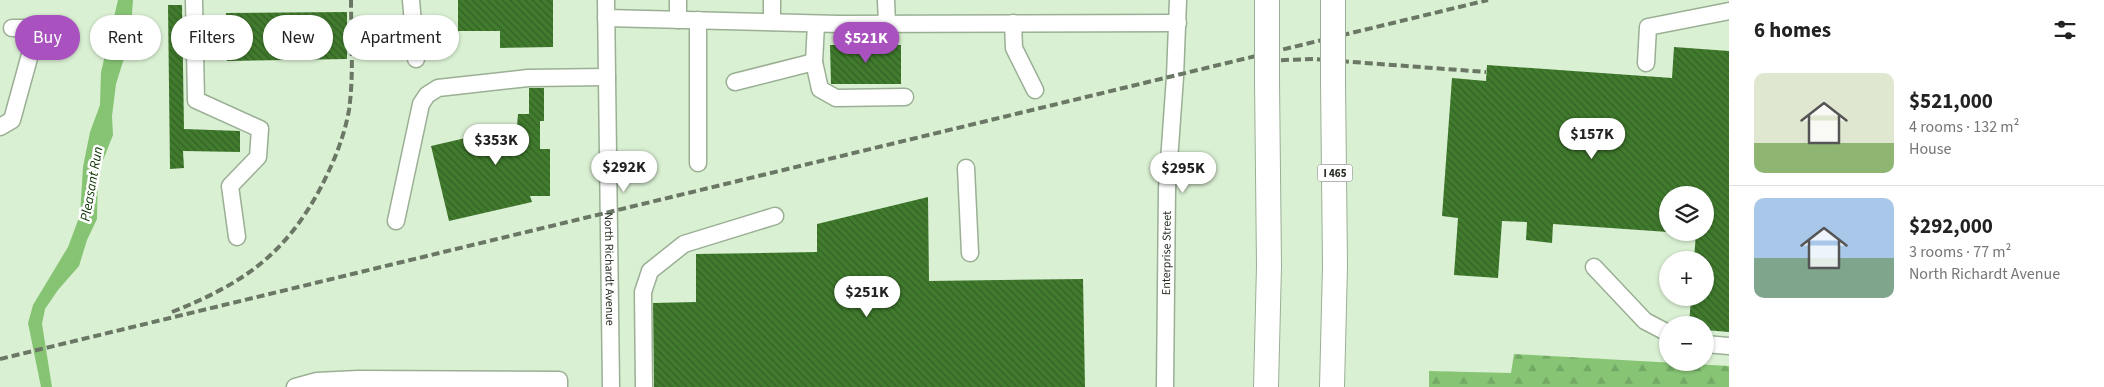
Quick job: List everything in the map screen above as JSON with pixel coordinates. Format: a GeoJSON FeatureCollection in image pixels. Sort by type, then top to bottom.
{"type":"FeatureCollection","features":[{"type":"Feature","properties":{"kind":"highway"},"geometry":{"type":"LineString","coordinates":[[1266,387],[1269,266],[1267,0]]}},
{"type":"Feature","properties":{"kind":"highway","name":"I 465"},"geometry":{"type":"LineString","coordinates":[[1332,387],[1335,266],[1333,10]]}},
{"type":"Feature","properties":{"kind":"street"},"geometry":{"type":"LineString","coordinates":[[194,0],[196,100],[260,129],[258,157],[230,186],[237,237]]}},
{"type":"Feature","properties":{"kind":"street"},"geometry":{"type":"LineString","coordinates":[[411,0],[412,15]]}},
{"type":"Feature","properties":{"kind":"street","name":"North Richardt Avenue"},"geometry":{"type":"LineString","coordinates":[[606,0],[611,387]]}},
{"type":"Feature","properties":{"kind":"street"},"geometry":{"type":"LineString","coordinates":[[678,0],[678,20]]}},
{"type":"Feature","properties":{"kind":"street"},"geometry":{"type":"LineString","coordinates":[[772,0],[772,22]]}},
{"type":"Feature","properties":{"kind":"street"},"geometry":{"type":"LineString","coordinates":[[886,0],[887,24]]}},
{"type":"Feature","properties":{"kind":"street","name":"Enterprise Street"},"geometry":{"type":"LineString","coordinates":[[1165,387],[1167,189],[1178,0]]}},
{"type":"Feature","properties":{"kind":"street"},"geometry":{"type":"LineString","coordinates":[[1646,63],[1648,27],[1729,11]]}},
{"type":"Feature","properties":{"kind":"street"},"geometry":{"type":"LineString","coordinates":[[606,18],[816,24],[1178,23]]}},
{"type":"Feature","properties":{"kind":"street"},"geometry":{"type":"LineString","coordinates":[[698,20],[698,163]]}},
{"type":"Feature","properties":{"kind":"street"},"geometry":{"type":"LineString","coordinates":[[1013,23],[1014,48],[1036,90]]}},
{"type":"Feature","properties":{"kind":"street"},"geometry":{"type":"LineString","coordinates":[[816,24],[814,62],[820,89],[836,98],[905,97]]}},
{"type":"Feature","properties":{"kind":"street"},"geometry":{"type":"LineString","coordinates":[[0,127],[12,120],[34,40],[28,28],[12,28]]}},
{"type":"Feature","properties":{"kind":"street"},"geometry":{"type":"LineString","coordinates":[[735,82],[814,62]]}},
{"type":"Feature","properties":{"kind":"street"},"geometry":{"type":"LineString","coordinates":[[396,221],[421,104],[427,95],[438,88],[528,78],[607,77]]}},
{"type":"Feature","properties":{"kind":"street"},"geometry":{"type":"LineString","coordinates":[[966,168],[970,253]]}},
{"type":"Feature","properties":{"kind":"street"},"geometry":{"type":"LineString","coordinates":[[644,387],[643,292],[650,271],[684,244],[775,216]]}},
{"type":"Feature","properties":{"kind":"street"},"geometry":{"type":"LineString","coordinates":[[1594,267],[1645,321],[1659,328]]}},
{"type":"Feature","properties":{"kind":"street"},"geometry":{"type":"LineString","coordinates":[[1714,345],[1729,346]]}},
{"type":"Feature","properties":{"kind":"street"},"geometry":{"type":"LineString","coordinates":[[295,387],[317,381],[378,379],[559,380],[559,387]]}},
{"type":"Feature","properties":{"kind":"green space"},"geometry":{"type":"Polygon","coordinates":[[[1514,354],[1659,362],[1659,371],[1714,371],[1714,365],[1729,366],[1729,387],[1429,387],[1429,371],[1511,373],[1514,354]]]}},
{"type":"Feature","properties":{"kind":"water","name":"Pleasant Run"},"geometry":{"type":"Polygon","coordinates":[[[118,0],[133,0],[132,15],[114,15],[118,0]]]}},
{"type":"Feature","properties":{"kind":"water","name":"Pleasant Run"},"geometry":{"type":"Polygon","coordinates":[[[104,60],[124,60],[116,84],[112,116],[113,135],[98,173],[97,219],[87,240],[79,266],[58,290],[45,309],[42,324],[52,387],[41,387],[28,323],[33,305],[68,247],[80,215],[83,167],[90,132],[100,105],[101,72],[104,60]]]}},
{"type":"Feature","properties":{"kind":"building"},"geometry":{"type":"Polygon","coordinates":[[[458,0],[553,0],[553,47],[500,48],[500,31],[459,31],[458,0]]]}},
{"type":"Feature","properties":{"kind":"building"},"geometry":{"type":"Polygon","coordinates":[[[168,5],[182,5],[182,15],[171,15],[171,60],[183,60],[184,129],[240,131],[240,152],[183,151],[184,168],[170,169],[168,5]]]}},
{"type":"Feature","properties":{"kind":"building"},"geometry":{"type":"Polygon","coordinates":[[[347,12],[347,15],[343,15],[343,59],[333,59],[333,15],[263,15],[263,60],[287,60],[227,61],[253,60],[253,15],[226,15],[226,13],[347,12]]]}},
{"type":"Feature","properties":{"kind":"building"},"geometry":{"type":"Polygon","coordinates":[[[830,45],[901,45],[901,84],[831,84],[830,45]]]}},
{"type":"Feature","properties":{"kind":"building"},"geometry":{"type":"Polygon","coordinates":[[[1674,47],[1729,51],[1729,332],[1714,331],[1714,316],[1690,316],[1690,306],[1714,306],[1714,251],[1695,251],[1695,241],[1714,241],[1714,186],[1659,186],[1659,231],[1553,224],[1552,243],[1526,240],[1527,222],[1502,221],[1498,278],[1454,275],[1458,218],[1442,216],[1452,78],[1486,81],[1487,65],[1672,78],[1674,47]]]}},
{"type":"Feature","properties":{"kind":"building"},"geometry":{"type":"Polygon","coordinates":[[[529,88],[544,88],[544,121],[540,121],[540,149],[550,149],[550,196],[530,196],[532,202],[449,221],[431,146],[517,126],[518,114],[529,114],[529,88]]]}},
{"type":"Feature","properties":{"kind":"building"},"geometry":{"type":"Polygon","coordinates":[[[928,197],[929,281],[1083,279],[1085,387],[654,387],[653,303],[696,302],[696,254],[817,252],[817,224],[928,197]]]}},
{"type":"Feature","properties":{"kind":"railway"},"geometry":{"type":"LineString","coordinates":[[172,312],[220,290],[259,265],[292,233],[320,189],[337,151],[349,110],[352,69],[351,0]]}},
{"type":"Feature","properties":{"kind":"railway"},"geometry":{"type":"LineString","coordinates":[[0,359],[1488,0]]}},
{"type":"Feature","properties":{"kind":"railway"},"geometry":{"type":"LineString","coordinates":[[1257,61],[1313,59],[1486,72]]}}]}
